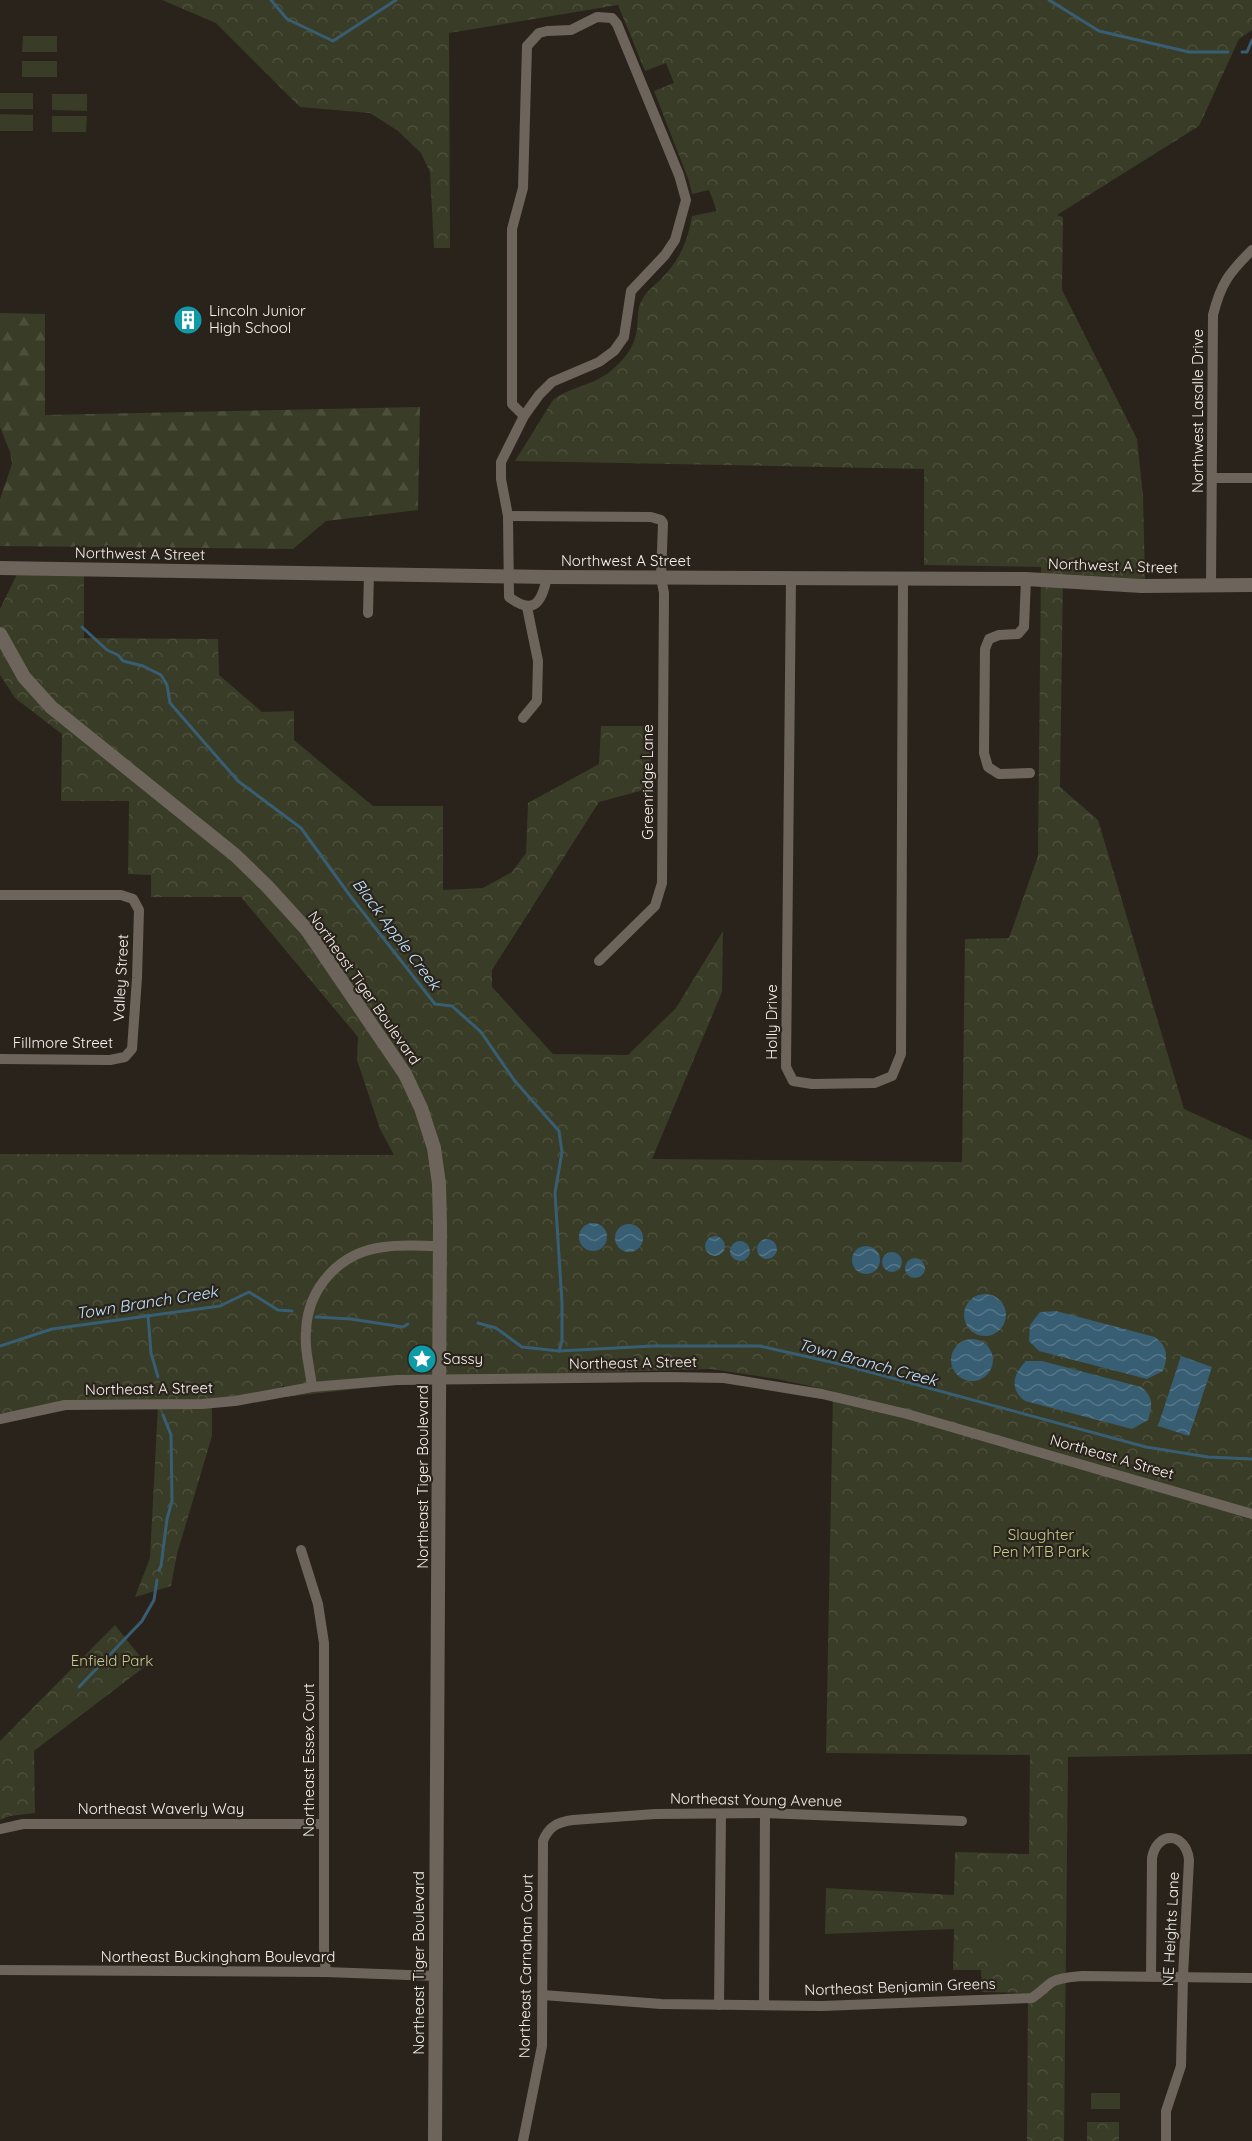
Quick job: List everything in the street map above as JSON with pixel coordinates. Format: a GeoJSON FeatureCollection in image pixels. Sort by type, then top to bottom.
{"type":"FeatureCollection","features":[{"type":"Feature","properties":{"kind":"street"},"geometry":{"type":"LineString","coordinates":[[524,416],[512,404],[512,228],[523,188],[527,46],[539,33],[571,30],[597,17],[612,18],[617,24],[679,174],[686,200],[675,240],[665,255],[631,291],[624,337],[614,351],[599,362],[552,382],[539,395],[524,416],[501,462],[501,478],[508,516],[509,597],[519,605],[527,607],[539,602],[544,593],[547,577]]}},
{"type":"Feature","properties":{"kind":"street","name":"Northwest Lasalle Drive"},"geometry":{"type":"LineString","coordinates":[[1211,585],[1213,315],[1220,291],[1234,268],[1252,250]]}},
{"type":"Feature","properties":{"kind":"street"},"geometry":{"type":"LineString","coordinates":[[1212,478],[1252,478]]}},
{"type":"Feature","properties":{"kind":"street","name":"Greenridge Lane"},"geometry":{"type":"LineString","coordinates":[[508,516],[656,517],[663,524],[661,578],[664,593],[662,883],[655,906],[599,961]]}},
{"type":"Feature","properties":{"kind":"street","name":"Northwest A Street"},"geometry":{"type":"LineString","coordinates":[[0,568],[507,577],[1026,579],[1142,586],[1252,585]]}},
{"type":"Feature","properties":{"kind":"street"},"geometry":{"type":"LineString","coordinates":[[368,613],[369,574]]}},
{"type":"Feature","properties":{"kind":"street","name":"Holly Drive"},"geometry":{"type":"LineString","coordinates":[[791,579],[786,1067],[793,1081],[812,1084],[875,1083],[892,1076],[901,1054],[903,579]]}},
{"type":"Feature","properties":{"kind":"street"},"geometry":{"type":"LineString","coordinates":[[1026,579],[1024,627],[1018,634],[999,635],[989,639],[985,649],[984,753],[988,767],[999,774],[1030,773]]}},
{"type":"Feature","properties":{"kind":"street"},"geometry":{"type":"LineString","coordinates":[[523,718],[537,701],[538,661],[527,607]]}},
{"type":"Feature","properties":{"kind":"street","name":"Northeast Tiger Boulevard"},"geometry":{"type":"LineString","coordinates":[[0,634],[24,677],[51,707],[234,855],[267,886],[307,930],[405,1074],[422,1108],[434,1148],[438,1175],[440,1246],[435,2141]]}},
{"type":"Feature","properties":{"kind":"street","name":"Valley Street"},"geometry":{"type":"LineString","coordinates":[[0,895],[121,895],[133,899],[139,910],[137,978],[132,1049],[125,1057]]}},
{"type":"Feature","properties":{"kind":"street","name":"Fillmore Street"},"geometry":{"type":"LineString","coordinates":[[0,1059],[110,1060],[125,1057]]}},
{"type":"Feature","properties":{"kind":"street"},"geometry":{"type":"LineString","coordinates":[[312,1387],[306,1330],[311,1304],[320,1285],[330,1272],[362,1252],[384,1247],[440,1246]]}},
{"type":"Feature","properties":{"kind":"street","name":"Northeast A Street"},"geometry":{"type":"LineString","coordinates":[[0,1419],[65,1405],[202,1404],[235,1401],[312,1387],[397,1380],[724,1378],[822,1394],[907,1414],[1252,1514]]}},
{"type":"Feature","properties":{"kind":"street","name":"Northeast Essex Court"},"geometry":{"type":"LineString","coordinates":[[301,1550],[318,1604],[324,1643],[323,1824],[326,1972]]}},
{"type":"Feature","properties":{"kind":"street"},"geometry":{"type":"LineString","coordinates":[[764,2005],[765,1813]]}},
{"type":"Feature","properties":{"kind":"street","name":"Northeast Young Avenue"},"geometry":{"type":"LineString","coordinates":[[550,1827],[573,1820],[655,1814],[765,1813],[962,1821]]}},
{"type":"Feature","properties":{"kind":"street"},"geometry":{"type":"LineString","coordinates":[[718,2005],[721,1814]]}},
{"type":"Feature","properties":{"kind":"street","name":"Northeast Waverly Way"},"geometry":{"type":"LineString","coordinates":[[0,1829],[23,1824],[323,1824]]}},
{"type":"Feature","properties":{"kind":"street","name":"Northeast Carnahan Court"},"geometry":{"type":"LineString","coordinates":[[523,2141],[540,2064],[543,1995],[543,1840],[550,1827]]}},
{"type":"Feature","properties":{"kind":"street","name":"NE Heights Lane"},"geometry":{"type":"LineString","coordinates":[[1151,1976],[1152,1858],[1158,1843],[1171,1838],[1182,1842],[1188,1851],[1189,1860],[1181,2066],[1166,2111],[1166,2141]]}},
{"type":"Feature","properties":{"kind":"street","name":"Northeast Buckingham Boulevard"},"geometry":{"type":"LineString","coordinates":[[0,1970],[326,1972],[435,1976]]}},
{"type":"Feature","properties":{"kind":"street","name":"Northeast Benjamin Greens"},"geometry":{"type":"LineString","coordinates":[[543,1995],[661,2004],[822,2006],[1032,1998],[1052,1982],[1062,1978],[1082,1976],[1252,1978]]}},
{"type":"Feature","properties":{"kind":"green space","name":"Slaughter Pen MTB Park"},"geometry":{"type":"Polygon","coordinates":[[[162,0],[1252,0],[1252,30],[1239,39],[1199,126],[1057,215],[1063,217],[1062,290],[1137,439],[1143,496],[1145,579],[1063,574],[1060,787],[1098,820],[1184,1109],[1252,1140],[1252,1754],[1068,1757],[1064,2141],[1027,2141],[1028,1993],[982,1992],[981,1970],[953,1970],[954,1929],[825,1934],[826,1888],[954,1895],[955,1852],[1029,1854],[1030,1755],[826,1753],[833,1391],[777,1379],[710,1369],[471,1376],[285,1397],[284,1385],[277,1391],[212,1400],[212,1436],[177,1554],[171,1586],[135,1597],[150,1558],[158,1405],[65,1406],[0,1419],[0,1154],[394,1155],[380,1129],[357,1060],[358,1037],[241,897],[151,897],[151,875],[128,874],[129,801],[61,801],[62,734],[15,698],[0,675],[0,609],[17,574],[84,575],[84,638],[218,639],[219,675],[262,712],[294,711],[294,740],[373,806],[443,806],[443,890],[483,888],[512,872],[526,853],[528,803],[599,764],[601,726],[651,726],[651,788],[599,802],[492,970],[492,987],[553,1054],[628,1055],[676,1008],[723,931],[722,992],[652,1159],[962,1162],[965,939],[1009,938],[1038,856],[1041,567],[924,565],[924,469],[515,461],[553,400],[607,374],[622,360],[632,346],[636,335],[641,302],[678,257],[692,216],[717,211],[709,190],[692,194],[654,91],[674,83],[666,63],[645,71],[618,5],[449,33],[450,248],[434,248],[430,172],[421,153],[398,131],[370,113],[300,107],[216,23],[162,0]]]}},
{"type":"Feature","properties":{"kind":"green space"},"geometry":{"type":"Polygon","coordinates":[[[23,36],[57,36],[57,52],[22,52],[23,36]]]}},
{"type":"Feature","properties":{"kind":"green space"},"geometry":{"type":"Polygon","coordinates":[[[22,61],[57,61],[57,77],[22,77],[22,61]]]}},
{"type":"Feature","properties":{"kind":"green space"},"geometry":{"type":"Polygon","coordinates":[[[0,93],[33,93],[33,109],[0,109],[0,93]]]}},
{"type":"Feature","properties":{"kind":"green space"},"geometry":{"type":"Polygon","coordinates":[[[52,94],[87,94],[87,111],[52,110],[52,94]]]}},
{"type":"Feature","properties":{"kind":"green space"},"geometry":{"type":"Polygon","coordinates":[[[0,114],[33,115],[33,131],[0,131],[0,114]]]}},
{"type":"Feature","properties":{"kind":"green space"},"geometry":{"type":"Polygon","coordinates":[[[52,116],[87,116],[86,132],[52,132],[52,116]]]}},
{"type":"Feature","properties":{"kind":"green space"},"geometry":{"type":"Polygon","coordinates":[[[0,313],[45,314],[45,415],[420,407],[418,510],[326,521],[293,549],[0,546],[0,499],[12,464],[0,427],[0,313]]]}},
{"type":"Feature","properties":{"kind":"green space","name":"Enfield Park"},"geometry":{"type":"Polygon","coordinates":[[[115,1625],[147,1665],[34,1751],[35,1813],[10,1816],[0,1820],[0,1741],[115,1625]]]}},
{"type":"Feature","properties":{"kind":"green space"},"geometry":{"type":"Polygon","coordinates":[[[989,1940],[1004,1940],[1003,1966],[989,1965],[989,1940]]]}},
{"type":"Feature","properties":{"kind":"green space"},"geometry":{"type":"Polygon","coordinates":[[[1091,2093],[1120,2093],[1120,2109],[1091,2109],[1091,2093]]]}},
{"type":"Feature","properties":{"kind":"green space"},"geometry":{"type":"Polygon","coordinates":[[[1087,2122],[1119,2122],[1119,2141],[1087,2141],[1087,2122]]]}},
{"type":"Feature","properties":{"kind":"water"},"geometry":{"type":"Polygon","coordinates":[[[593,1223],[603,1227],[607,1237],[603,1247],[593,1251],[583,1247],[579,1237],[583,1227],[593,1223]]]}},
{"type":"Feature","properties":{"kind":"water"},"geometry":{"type":"Polygon","coordinates":[[[629,1224],[639,1228],[643,1238],[639,1248],[629,1252],[619,1248],[615,1238],[619,1228],[629,1224]]]}},
{"type":"Feature","properties":{"kind":"water"},"geometry":{"type":"Polygon","coordinates":[[[715,1236],[722,1239],[725,1246],[722,1253],[715,1256],[708,1253],[705,1246],[708,1239],[715,1236]]]}},
{"type":"Feature","properties":{"kind":"water"},"geometry":{"type":"Polygon","coordinates":[[[767,1239],[774,1242],[777,1249],[774,1256],[767,1259],[760,1256],[757,1249],[760,1242],[767,1239]]]}},
{"type":"Feature","properties":{"kind":"water"},"geometry":{"type":"Polygon","coordinates":[[[740,1241],[747,1244],[750,1251],[747,1258],[740,1261],[733,1258],[730,1251],[733,1244],[740,1241]]]}},
{"type":"Feature","properties":{"kind":"water"},"geometry":{"type":"Polygon","coordinates":[[[866,1246],[876,1250],[880,1260],[876,1270],[866,1274],[856,1270],[852,1260],[856,1250],[866,1246]]]}},
{"type":"Feature","properties":{"kind":"water"},"geometry":{"type":"Polygon","coordinates":[[[892,1252],[899,1255],[902,1262],[899,1269],[892,1272],[885,1269],[882,1262],[885,1255],[892,1252]]]}},
{"type":"Feature","properties":{"kind":"water"},"geometry":{"type":"Polygon","coordinates":[[[915,1258],[922,1261],[925,1268],[922,1275],[915,1278],[908,1275],[905,1268],[908,1261],[915,1258]]]}},
{"type":"Feature","properties":{"kind":"water"},"geometry":{"type":"Polygon","coordinates":[[[985,1294],[1000,1300],[1006,1315],[1000,1330],[985,1336],[970,1330],[964,1315],[970,1300],[985,1294]]]}},
{"type":"Feature","properties":{"kind":"water"},"geometry":{"type":"Polygon","coordinates":[[[1056,1311],[1155,1337],[1166,1352],[1163,1371],[1147,1379],[1039,1351],[1029,1341],[1030,1325],[1040,1312],[1056,1311]]]}},
{"type":"Feature","properties":{"kind":"water"},"geometry":{"type":"Polygon","coordinates":[[[972,1339],[987,1345],[993,1360],[987,1375],[972,1381],[957,1375],[951,1360],[957,1345],[972,1339]]]}},
{"type":"Feature","properties":{"kind":"water"},"geometry":{"type":"Polygon","coordinates":[[[1181,1356],[1212,1367],[1189,1436],[1158,1426],[1181,1356]]]}},
{"type":"Feature","properties":{"kind":"water"},"geometry":{"type":"Polygon","coordinates":[[[1026,1361],[1042,1361],[1141,1387],[1148,1394],[1151,1402],[1148,1420],[1132,1429],[1025,1401],[1017,1392],[1015,1381],[1018,1371],[1026,1361]]]}},
{"type":"Feature","properties":{"kind":"waterway"},"geometry":{"type":"LineString","coordinates":[[271,0],[287,19],[333,41],[396,0]]}},
{"type":"Feature","properties":{"kind":"waterway"},"geometry":{"type":"LineString","coordinates":[[1049,0],[1099,31],[1189,52],[1228,52]]}},
{"type":"Feature","properties":{"kind":"waterway"},"geometry":{"type":"LineString","coordinates":[[1242,52],[1247,52],[1252,40]]}},
{"type":"Feature","properties":{"kind":"waterway","name":"Black Apple Creek"},"geometry":{"type":"LineString","coordinates":[[82,627],[123,661],[143,666],[161,675],[167,685],[170,703],[238,781],[301,828],[351,897],[435,1004],[452,1006],[481,1032],[514,1080],[559,1131],[562,1152],[555,1193],[562,1303],[562,1341],[559,1351]]}},
{"type":"Feature","properties":{"kind":"waterway","name":"Town Branch Creek"},"geometry":{"type":"LineString","coordinates":[[0,1346],[52,1329],[220,1306],[249,1292],[278,1310],[292,1311]]}},
{"type":"Feature","properties":{"kind":"waterway"},"geometry":{"type":"LineString","coordinates":[[148,1315],[151,1353],[158,1377]]}},
{"type":"Feature","properties":{"kind":"waterway","name":"Town Branch Creek"},"geometry":{"type":"LineString","coordinates":[[316,1317],[351,1319],[403,1327],[408,1324]]}},
{"type":"Feature","properties":{"kind":"waterway","name":"Town Branch Creek"},"geometry":{"type":"LineString","coordinates":[[478,1323],[496,1328],[522,1347],[559,1351],[653,1346],[760,1346],[844,1365],[1146,1447],[1208,1457],[1252,1459]]}},
{"type":"Feature","properties":{"kind":"waterway"},"geometry":{"type":"LineString","coordinates":[[159,1570],[172,1501],[171,1435],[163,1415]]}},
{"type":"Feature","properties":{"kind":"waterway"},"geometry":{"type":"LineString","coordinates":[[79,1687],[142,1621],[154,1600],[157,1580]]}},
{"type":"Feature","properties":{"kind":"place","name":"Lincoln Junior High School"},"geometry":{"type":"Point","coordinates":[188,320]}},
{"type":"Feature","properties":{"kind":"place","name":"Sassy"},"geometry":{"type":"Point","coordinates":[422,1359]}}]}
